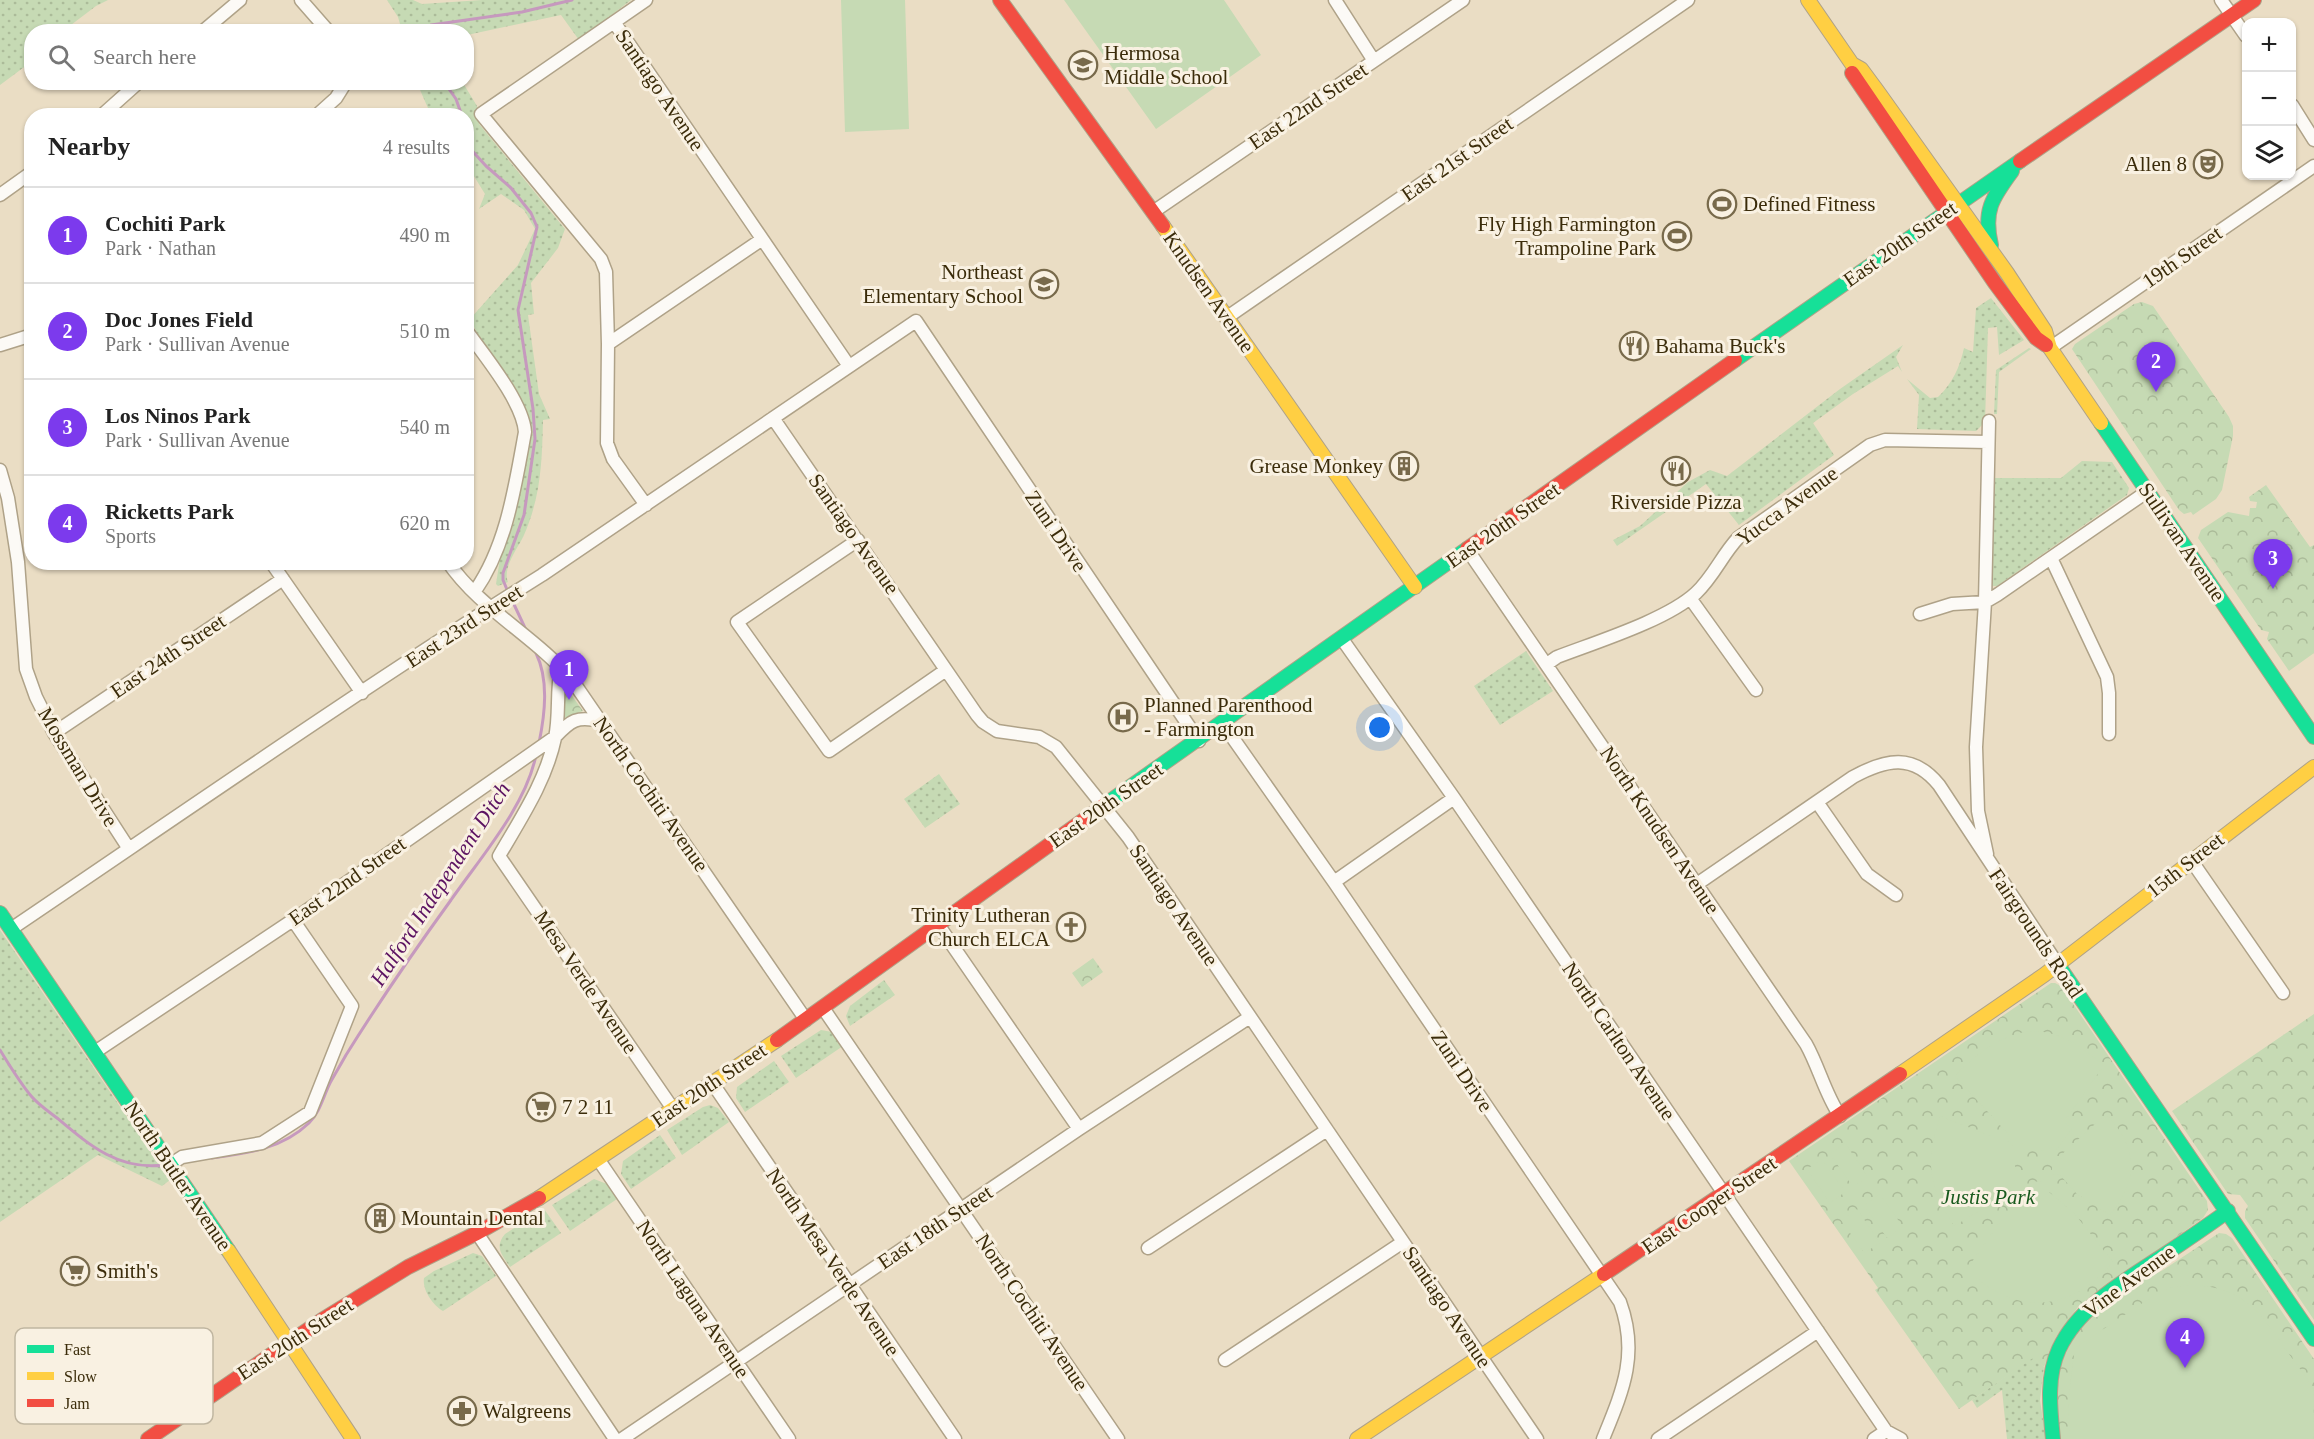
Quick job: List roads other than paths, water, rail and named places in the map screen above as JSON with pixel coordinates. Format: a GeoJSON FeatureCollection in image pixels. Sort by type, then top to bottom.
{"type":"FeatureCollection","features":[{"type":"Feature","properties":{"kind":"main road","name":"Knudsen Avenue"},"geometry":{"type":"LineString","coordinates":[[1000,0],[1153,212],[1414,587]]}},
{"type":"Feature","properties":{"kind":"main road","name":"Sullivan Avenue"},"geometry":{"type":"LineString","coordinates":[[1808,0],[1852,64],[1861,69],[1994,255],[2045,331],[2050,348],[2314,737]]}},
{"type":"Feature","properties":{"kind":"main road","name":"East 20th Street"},"geometry":{"type":"LineString","coordinates":[[213,1394],[287,1342],[408,1268],[477,1233],[540,1197],[806,1020],[937,923],[1199,741],[2022,158],[2254,0]]}},
{"type":"Feature","properties":{"kind":"main road","name":"Sullivan Avenue"},"geometry":{"type":"LineString","coordinates":[[1852,64],[1852,75],[1945,213],[2036,338],[2050,348]]}},
{"type":"Feature","properties":{"kind":"main road"},"geometry":{"type":"LineString","coordinates":[[1994,255],[1986,223],[1989,206],[2022,158]]}},
{"type":"Feature","properties":{"kind":"main road","name":"15th Street"},"geometry":{"type":"LineString","coordinates":[[2058,965],[2314,767]]}},
{"type":"Feature","properties":{"kind":"main road","name":"North Butler Avenue"},"geometry":{"type":"LineString","coordinates":[[0,913],[171,1164],[353,1439]]}},
{"type":"Feature","properties":{"kind":"main road","name":"East Cooper Street"},"geometry":{"type":"LineString","coordinates":[[1357,1439],[1602,1277],[2058,965]]}},
{"type":"Feature","properties":{"kind":"main road","name":"Fairgrounds Road"},"geometry":{"type":"LineString","coordinates":[[2058,965],[2314,1339]]}},
{"type":"Feature","properties":{"kind":"main road","name":"Vine Avenue"},"geometry":{"type":"LineString","coordinates":[[2053,1439],[2048,1404],[2050,1377],[2059,1347],[2075,1321],[2098,1299],[2228,1211]]}},
{"type":"Feature","properties":{"kind":"main road","name":"East 20th Street"},"geometry":{"type":"LineString","coordinates":[[148,1439],[169,1424]]}},
{"type":"Feature","properties":{"kind":"street"},"geometry":{"type":"LineString","coordinates":[[212,24],[240,0]]}},
{"type":"Feature","properties":{"kind":"street"},"geometry":{"type":"LineString","coordinates":[[301,0],[322,24]]}},
{"type":"Feature","properties":{"kind":"street"},"geometry":{"type":"LineString","coordinates":[[646,0],[481,114],[601,259],[606,272],[607,443],[613,459],[646,505]]}},
{"type":"Feature","properties":{"kind":"street"},"geometry":{"type":"LineString","coordinates":[[1335,0],[1374,61]]}},
{"type":"Feature","properties":{"kind":"street","name":"East 22nd Street"},"geometry":{"type":"LineString","coordinates":[[1153,212],[1463,0]]}},
{"type":"Feature","properties":{"kind":"street","name":"East 21st Street"},"geometry":{"type":"LineString","coordinates":[[1226,318],[1688,0]]}},
{"type":"Feature","properties":{"kind":"street"},"geometry":{"type":"LineString","coordinates":[[2221,0],[2242,29]]}},
{"type":"Feature","properties":{"kind":"street","name":"Santiago Avenue"},"geometry":{"type":"LineString","coordinates":[[614,22],[849,366]]}},
{"type":"Feature","properties":{"kind":"street"},"geometry":{"type":"LineString","coordinates":[[111,108],[130,90]]}},
{"type":"Feature","properties":{"kind":"street"},"geometry":{"type":"LineString","coordinates":[[325,108],[341,90]]}},
{"type":"Feature","properties":{"kind":"street"},"geometry":{"type":"LineString","coordinates":[[2296,111],[2314,140]]}},
{"type":"Feature","properties":{"kind":"street","name":"19th Street"},"geometry":{"type":"LineString","coordinates":[[2050,348],[2314,165]]}},
{"type":"Feature","properties":{"kind":"street"},"geometry":{"type":"LineString","coordinates":[[0,195],[24,178]]}},
{"type":"Feature","properties":{"kind":"street"},"geometry":{"type":"LineString","coordinates":[[608,344],[761,240]]}},
{"type":"Feature","properties":{"kind":"street","name":"East 23rd Street"},"geometry":{"type":"LineString","coordinates":[[11,930],[362,693],[543,576],[916,321]]}},
{"type":"Feature","properties":{"kind":"street","name":"Zuni Drive"},"geometry":{"type":"LineString","coordinates":[[916,321],[1199,741]]}},
{"type":"Feature","properties":{"kind":"street"},"geometry":{"type":"LineString","coordinates":[[0,345],[24,338]]}},
{"type":"Feature","properties":{"kind":"street"},"geometry":{"type":"LineString","coordinates":[[474,342],[517,404],[524,420],[525,432],[510,514],[485,576],[475,591]]}},
{"type":"Feature","properties":{"kind":"street","name":"Santiago Avenue"},"geometry":{"type":"LineString","coordinates":[[773,418],[983,722],[997,731],[1039,737],[1056,747],[1128,837],[1537,1439]]}},
{"type":"Feature","properties":{"kind":"street","name":"Fairgrounds Road"},"geometry":{"type":"LineString","coordinates":[[1989,421],[1985,602],[1976,747],[1978,811],[1988,862],[2058,965]]}},
{"type":"Feature","properties":{"kind":"street","name":"Yucca Avenue"},"geometry":{"type":"LineString","coordinates":[[1547,664],[1557,657],[1668,611],[1690,598],[1717,571],[1730,546],[1738,538],[1870,445],[1886,440],[1988,442]]}},
{"type":"Feature","properties":{"kind":"street","name":"Mossman Drive"},"geometry":{"type":"LineString","coordinates":[[0,470],[8,498],[18,562],[26,669],[36,697],[54,733],[129,849]]}},
{"type":"Feature","properties":{"kind":"street"},"geometry":{"type":"LineString","coordinates":[[1920,614],[1953,604],[1985,602],[2148,491]]}},
{"type":"Feature","properties":{"kind":"street"},"geometry":{"type":"LineString","coordinates":[[858,540],[737,622],[829,751],[946,670]]}},
{"type":"Feature","properties":{"kind":"street","name":"North Knudsen Avenue"},"geometry":{"type":"LineString","coordinates":[[1467,549],[1806,1044],[1840,1116]]}},
{"type":"Feature","properties":{"kind":"street"},"geometry":{"type":"LineString","coordinates":[[2051,558],[2106,676],[2109,693],[2109,734]]}},
{"type":"Feature","properties":{"kind":"street"},"geometry":{"type":"LineString","coordinates":[[18,562],[24,561]]}},
{"type":"Feature","properties":{"kind":"street"},"geometry":{"type":"LineString","coordinates":[[277,570],[362,693]]}},
{"type":"Feature","properties":{"kind":"street","name":"North Cochiti Avenue"},"geometry":{"type":"LineString","coordinates":[[455,570],[492,607],[561,668],[806,1020]]}},
{"type":"Feature","properties":{"kind":"street","name":"East 24th Street"},"geometry":{"type":"LineString","coordinates":[[54,733],[283,579]]}},
{"type":"Feature","properties":{"kind":"street"},"geometry":{"type":"LineString","coordinates":[[1690,598],[1756,690]]}},
{"type":"Feature","properties":{"kind":"street","name":"North Carlton Avenue"},"geometry":{"type":"LineString","coordinates":[[1342,639],[1454,798],[1886,1431],[1900,1439]]}},
{"type":"Feature","properties":{"kind":"street"},"geometry":{"type":"LineString","coordinates":[[555,737],[558,681],[561,668]]}},
{"type":"Feature","properties":{"kind":"street","name":"East 22nd Street"},"geometry":{"type":"LineString","coordinates":[[94,1052],[293,920],[555,737],[567,724],[583,718],[600,721]]}},
{"type":"Feature","properties":{"kind":"street","name":"Zuni Drive"},"geometry":{"type":"LineString","coordinates":[[1222,724],[1334,882],[1620,1302],[1628,1323],[1630,1344],[1626,1372],[1603,1439]]}},
{"type":"Feature","properties":{"kind":"street","name":"Mesa Verde Avenue"},"geometry":{"type":"LineString","coordinates":[[555,737],[540,785],[499,856],[673,1109]]}},
{"type":"Feature","properties":{"kind":"street"},"geometry":{"type":"LineString","coordinates":[[1697,884],[1865,770],[1891,762],[1916,765],[1933,778],[1988,862]]}},
{"type":"Feature","properties":{"kind":"street"},"geometry":{"type":"LineString","coordinates":[[1334,882],[1454,798]]}},
{"type":"Feature","properties":{"kind":"street"},"geometry":{"type":"LineString","coordinates":[[1817,802],[1868,874],[1896,895]]}},
{"type":"Feature","properties":{"kind":"street"},"geometry":{"type":"LineString","coordinates":[[2191,860],[2283,993]]}},
{"type":"Feature","properties":{"kind":"street"},"geometry":{"type":"LineString","coordinates":[[171,1164],[182,1157],[262,1143],[310,1112],[352,1006],[293,920]]}},
{"type":"Feature","properties":{"kind":"street"},"geometry":{"type":"LineString","coordinates":[[937,923],[1079,1130]]}},
{"type":"Feature","properties":{"kind":"street","name":"North Cochiti Avenue"},"geometry":{"type":"LineString","coordinates":[[823,1008],[1116,1438]]}},
{"type":"Feature","properties":{"kind":"street","name":"East 18th Street"},"geometry":{"type":"LineString","coordinates":[[622,1439],[1250,1017]]}},
{"type":"Feature","properties":{"kind":"street","name":"North Mesa Verde Avenue"},"geometry":{"type":"LineString","coordinates":[[712,1084],[954,1439]]}},
{"type":"Feature","properties":{"kind":"street"},"geometry":{"type":"LineString","coordinates":[[1148,1248],[1328,1131]]}},
{"type":"Feature","properties":{"kind":"street","name":"North Laguna Avenue"},"geometry":{"type":"LineString","coordinates":[[598,1159],[789,1439]]}},
{"type":"Feature","properties":{"kind":"street"},"geometry":{"type":"LineString","coordinates":[[477,1233],[615,1439]]}},
{"type":"Feature","properties":{"kind":"street"},"geometry":{"type":"LineString","coordinates":[[1225,1360],[1403,1242]]}},
{"type":"Feature","properties":{"kind":"street"},"geometry":{"type":"LineString","coordinates":[[1658,1439],[1818,1331]]}},
{"type":"Feature","properties":{"kind":"street"},"geometry":{"type":"LineString","coordinates":[[1874,1439],[1886,1431]]}},
{"type":"Feature","properties":{"kind":"waterway","name":"Halford Independent Ditch"},"geometry":{"type":"LineString","coordinates":[[438,24],[522,12],[572,0]]}},
{"type":"Feature","properties":{"kind":"waterway","name":"Halford Independent Ditch"},"geometry":{"type":"LineString","coordinates":[[450,90],[459,108]]}},
{"type":"Feature","properties":{"kind":"waterway","name":"Halford Independent Ditch"},"geometry":{"type":"LineString","coordinates":[[474,153],[511,188],[531,213],[537,227],[518,310],[533,409],[535,439],[524,515],[503,573],[508,592]]}},
{"type":"Feature","properties":{"kind":"waterway","name":"Halford Independent Ditch"},"geometry":{"type":"LineString","coordinates":[[511,598],[526,630]]}},
{"type":"Feature","properties":{"kind":"waterway","name":"Halford Independent Ditch"},"geometry":{"type":"LineString","coordinates":[[536,653],[543,674],[544,686],[544,709],[539,743]]}},
{"type":"Feature","properties":{"kind":"waterway","name":"Halford Independent Ditch"},"geometry":{"type":"LineString","coordinates":[[212,1158],[251,1152],[276,1144],[299,1132],[313,1119],[346,1055],[371,1016],[501,831],[523,793],[536,755]]}},
{"type":"Feature","properties":{"kind":"waterway","name":"Halford Independent Ditch"},"geometry":{"type":"LineString","coordinates":[[0,1050],[35,1100],[81,1138],[119,1160],[148,1166],[164,1165]]}},
{"type":"Feature","properties":{"kind":"place","name":"Hermosa Middle School"},"geometry":{"type":"Point","coordinates":[1083,65]}},
{"type":"Feature","properties":{"kind":"place","name":"Allen 8"},"geometry":{"type":"Point","coordinates":[2208,164]}},
{"type":"Feature","properties":{"kind":"place","name":"Defined Fitness"},"geometry":{"type":"Point","coordinates":[1722,204]}},
{"type":"Feature","properties":{"kind":"place","name":"Fly High Farmington Trampoline Park"},"geometry":{"type":"Point","coordinates":[1677,236]}},
{"type":"Feature","properties":{"kind":"place","name":"Northeast Elementary School"},"geometry":{"type":"Point","coordinates":[1044,284]}},
{"type":"Feature","properties":{"kind":"place","name":"Bahama Buck's"},"geometry":{"type":"Point","coordinates":[1634,346]}},
{"type":"Feature","properties":{"kind":"place","name":"Doc Jones Field"},"geometry":{"type":"Point","coordinates":[2156,392]}},
{"type":"Feature","properties":{"kind":"place","name":"Grease Monkey"},"geometry":{"type":"Point","coordinates":[1404,466]}},
{"type":"Feature","properties":{"kind":"place","name":"Riverside Pizza"},"geometry":{"type":"Point","coordinates":[1676,471]}},
{"type":"Feature","properties":{"kind":"place","name":"Los Ninos Park"},"geometry":{"type":"Point","coordinates":[2273,589]}},
{"type":"Feature","properties":{"kind":"place","name":"Cochiti Park"},"geometry":{"type":"Point","coordinates":[569,700]}},
{"type":"Feature","properties":{"kind":"place","name":"Planned Parenthood - Farmington"},"geometry":{"type":"Point","coordinates":[1123,717]}},
{"type":"Feature","properties":{"kind":"place","name":"Trinity Lutheran Church ELCA"},"geometry":{"type":"Point","coordinates":[1071,927]}},
{"type":"Feature","properties":{"kind":"place","name":"7 2 11"},"geometry":{"type":"Point","coordinates":[541,1107]}},
{"type":"Feature","properties":{"kind":"place","name":"Mountain Dental"},"geometry":{"type":"Point","coordinates":[380,1218]}},
{"type":"Feature","properties":{"kind":"place","name":"Smith's"},"geometry":{"type":"Point","coordinates":[75,1271]}},
{"type":"Feature","properties":{"kind":"place","name":"Ricketts Park"},"geometry":{"type":"Point","coordinates":[2185,1368]}},
{"type":"Feature","properties":{"kind":"place","name":"Walgreens"},"geometry":{"type":"Point","coordinates":[462,1411]}},
{"type":"Feature","properties":{"kind":"park label","name":"Justis Park"},"geometry":{"type":"Point","coordinates":[1988,1197]}}]}
